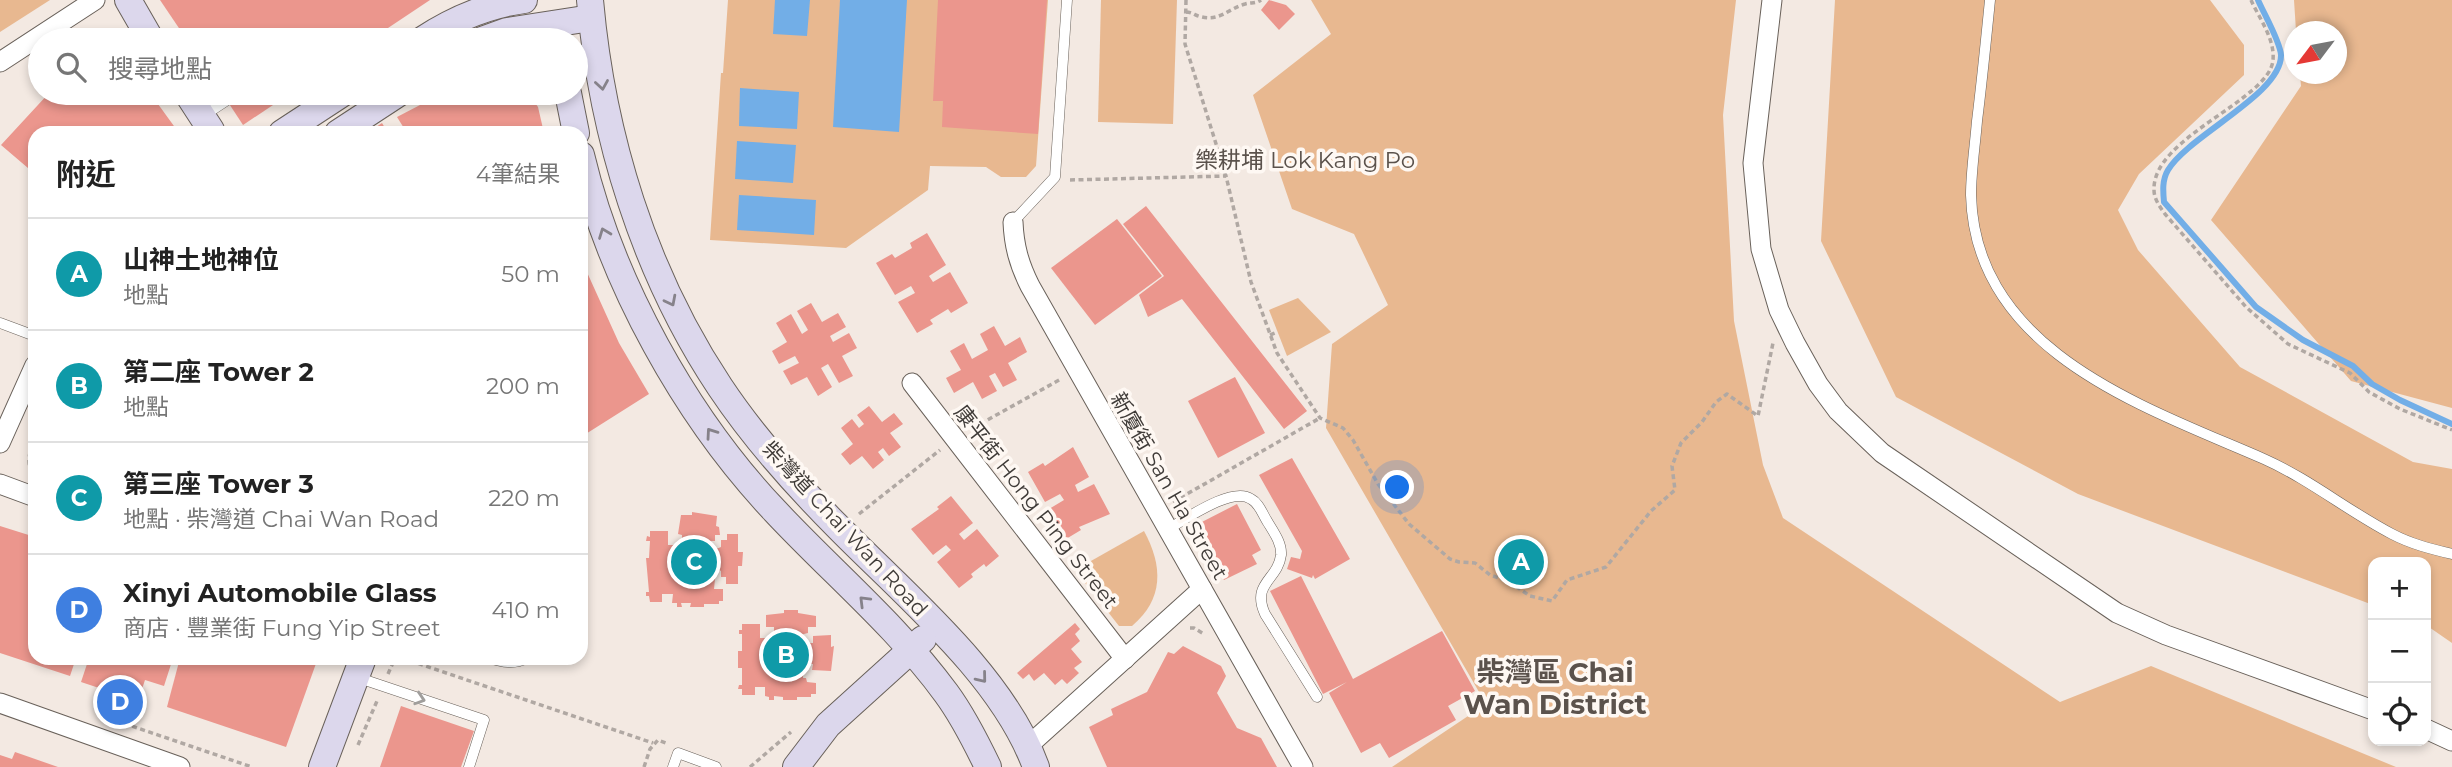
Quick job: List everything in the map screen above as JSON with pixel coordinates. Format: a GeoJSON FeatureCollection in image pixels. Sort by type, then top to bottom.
{"type":"FeatureCollection","features":[{"type":"Feature","properties":{"kind":"main road"},"geometry":{"type":"LineString","coordinates":[[128,0],[144,28]]}},
{"type":"Feature","properties":{"kind":"main road"},"geometry":{"type":"LineString","coordinates":[[439,28],[477,0]]}},
{"type":"Feature","properties":{"kind":"main road"},"geometry":{"type":"LineString","coordinates":[[444,28],[481,10],[524,0]]}},
{"type":"Feature","properties":{"kind":"main road"},"geometry":{"type":"LineString","coordinates":[[522,28],[558,21],[590,9]]}},
{"type":"Feature","properties":{"kind":"main road","name":"柴灣道 Chai Wan Road"},"geometry":{"type":"LineString","coordinates":[[590,9],[603,94],[630,197],[660,278],[701,356],[734,407],[785,472],[937,626],[988,684],[1032,756]]}},
{"type":"Feature","properties":{"kind":"main road"},"geometry":{"type":"LineString","coordinates":[[196,105],[211,126]]}},
{"type":"Feature","properties":{"kind":"main road"},"geometry":{"type":"LineString","coordinates":[[291,126],[318,105]]}},
{"type":"Feature","properties":{"kind":"main road"},"geometry":{"type":"LineString","coordinates":[[349,126],[381,105]]}},
{"type":"Feature","properties":{"kind":"main road","name":"柴灣道 Chai Wan Road"},"geometry":{"type":"LineString","coordinates":[[588,186],[604,235],[624,280],[656,344],[708,429],[774,509],[911,650],[947,694],[970,730],[988,767]]}},
{"type":"Feature","properties":{"kind":"main road"},"geometry":{"type":"LineString","coordinates":[[796,767],[828,725],[937,626]]}},
{"type":"Feature","properties":{"kind":"main road"},"geometry":{"type":"LineString","coordinates":[[322,767],[359,668]]}},
{"type":"Feature","properties":{"kind":"street"},"geometry":{"type":"LineString","coordinates":[[52,28],[94,0]]}},
{"type":"Feature","properties":{"kind":"street"},"geometry":{"type":"LineString","coordinates":[[1772,0],[1753,180],[1761,249],[1779,310],[1809,370],[1828,399],[1853,427],[1902,468],[1974,514],[2117,613],[2146,627],[2368,708]]}},
{"type":"Feature","properties":{"kind":"street"},"geometry":{"type":"LineString","coordinates":[[0,62],[28,44]]}},
{"type":"Feature","properties":{"kind":"street","name":"新廈街 San Ha Street"},"geometry":{"type":"LineString","coordinates":[[1013,222],[1014,244],[1019,264],[1030,286],[1303,767]]}},
{"type":"Feature","properties":{"kind":"street"},"geometry":{"type":"LineString","coordinates":[[0,443],[28,381]]}},
{"type":"Feature","properties":{"kind":"street","name":"康平街 Hong Ping Street"},"geometry":{"type":"LineString","coordinates":[[912,383],[1125,659]]}},
{"type":"Feature","properties":{"kind":"street"},"geometry":{"type":"LineString","coordinates":[[0,484],[28,487]]}},
{"type":"Feature","properties":{"kind":"street"},"geometry":{"type":"LineString","coordinates":[[1032,756],[1125,659],[1202,589]]}},
{"type":"Feature","properties":{"kind":"street"},"geometry":{"type":"LineString","coordinates":[[0,703],[180,767]]}},
{"type":"Feature","properties":{"kind":"street"},"geometry":{"type":"LineString","coordinates":[[2431,731],[2452,741]]}},
{"type":"Feature","properties":{"kind":"lane"},"geometry":{"type":"LineString","coordinates":[[1013,222],[1055,177],[1067,0]]}},
{"type":"Feature","properties":{"kind":"lane"},"geometry":{"type":"LineString","coordinates":[[1990,0],[1971,197],[1983,257],[2003,296],[2020,318],[2064,360],[2105,388],[2278,466],[2390,533],[2413,544],[2452,554]]}},
{"type":"Feature","properties":{"kind":"lane"},"geometry":{"type":"LineString","coordinates":[[213,126],[229,105]]}},
{"type":"Feature","properties":{"kind":"lane"},"geometry":{"type":"LineString","coordinates":[[0,323],[28,333]]}},
{"type":"Feature","properties":{"kind":"lane"},"geometry":{"type":"LineString","coordinates":[[1168,529],[1228,497],[1244,495],[1255,502],[1281,549],[1279,562],[1261,591],[1261,603],[1265,614],[1317,697]]}},
{"type":"Feature","properties":{"kind":"lane"},"geometry":{"type":"LineString","coordinates":[[359,668],[383,686],[484,720],[469,767]]}},
{"type":"Feature","properties":{"kind":"lane"},"geometry":{"type":"LineString","coordinates":[[673,767],[678,752],[716,767]]}},
{"type":"Feature","properties":{"kind":"path"},"geometry":{"type":"LineString","coordinates":[[1186,0],[1185,44],[1226,176],[1251,282],[1277,353],[1320,418],[1343,428],[1361,451],[1378,484],[1409,524],[1450,559],[1475,563],[1490,576],[1508,581],[1530,596],[1552,601],[1567,580],[1606,567],[1651,511],[1675,490],[1672,466],[1681,443],[1705,424],[1716,402],[1727,394],[1758,416],[1779,310]]}},
{"type":"Feature","properties":{"kind":"path"},"geometry":{"type":"LineString","coordinates":[[1186,12],[1192,12],[1199,17],[1220,18],[1246,4],[1261,0]]}},
{"type":"Feature","properties":{"kind":"path"},"geometry":{"type":"LineString","coordinates":[[2251,0],[2272,44],[2270,73],[2182,142],[2156,174],[2156,201],[2246,307],[2288,344],[2350,373],[2370,392],[2400,409],[2452,430]]}},
{"type":"Feature","properties":{"kind":"path"},"geometry":{"type":"LineString","coordinates":[[1055,177],[1069,180],[1226,176]]}},
{"type":"Feature","properties":{"kind":"path"},"geometry":{"type":"LineString","coordinates":[[1270,335],[1277,332]]}},
{"type":"Feature","properties":{"kind":"path"},"geometry":{"type":"LineString","coordinates":[[965,433],[1058,381]]}},
{"type":"Feature","properties":{"kind":"path"},"geometry":{"type":"LineString","coordinates":[[1171,503],[1320,418]]}},
{"type":"Feature","properties":{"kind":"path"},"geometry":{"type":"LineString","coordinates":[[859,514],[945,446]]}},
{"type":"Feature","properties":{"kind":"path"},"geometry":{"type":"LineString","coordinates":[[423,665],[653,743]]}},
{"type":"Feature","properties":{"kind":"path"},"geometry":{"type":"LineString","coordinates":[[358,745],[383,686]]}},
{"type":"Feature","properties":{"kind":"path"},"geometry":{"type":"LineString","coordinates":[[101,716],[252,767]]}},
{"type":"Feature","properties":{"kind":"shaded area"},"geometry":{"type":"Polygon","coordinates":[[[0,0],[50,0],[0,32],[0,0]]]}},
{"type":"Feature","properties":{"kind":"shaded area"},"geometry":{"type":"Polygon","coordinates":[[[728,0],[1048,0],[1036,166],[1026,177],[1001,177],[986,167],[930,166],[928,190],[846,248],[710,240],[728,0]]]}},
{"type":"Feature","properties":{"kind":"shaded area"},"geometry":{"type":"Polygon","coordinates":[[[1101,0],[1177,0],[1173,124],[1098,122],[1101,0]]]}},
{"type":"Feature","properties":{"kind":"shaded area"},"geometry":{"type":"Polygon","coordinates":[[[1311,0],[1736,0],[1723,115],[1734,321],[1763,465],[1783,518],[2060,702],[2151,666],[2396,767],[1392,767],[1486,704],[1326,428],[1332,344],[1388,305],[1354,234],[1292,209],[1253,95],[1331,34],[1311,0]]]}},
{"type":"Feature","properties":{"kind":"shaded area"},"geometry":{"type":"Polygon","coordinates":[[[1835,0],[2210,0],[2244,45],[2244,75],[2139,174],[2118,210],[2138,250],[2240,367],[2413,462],[2452,469],[2452,643],[2431,628],[2431,557],[2368,557],[2368,603],[2078,494],[1896,397],[1821,241],[1835,0]]]}},
{"type":"Feature","properties":{"kind":"shaded area"},"geometry":{"type":"Polygon","coordinates":[[[2294,0],[2452,0],[2452,408],[2351,381],[2211,220],[2301,84],[2347,84],[2347,21],[2295,21],[2294,0]]]}},
{"type":"Feature","properties":{"kind":"shaded area"},"geometry":{"type":"Polygon","coordinates":[[[1298,298],[1331,332],[1287,356],[1269,310],[1298,298]]]}},
{"type":"Feature","properties":{"kind":"shaded area"},"geometry":{"type":"Polygon","coordinates":[[[1144,531],[1155,557],[1155,593],[1150,605],[1132,626],[1119,626],[1075,570],[1144,531]]]}},
{"type":"Feature","properties":{"kind":"water"},"geometry":{"type":"Polygon","coordinates":[[[775,0],[810,0],[807,36],[773,34],[775,0]]]}},
{"type":"Feature","properties":{"kind":"water"},"geometry":{"type":"Polygon","coordinates":[[[840,0],[907,0],[899,132],[833,127],[840,0]]]}},
{"type":"Feature","properties":{"kind":"water"},"geometry":{"type":"Polygon","coordinates":[[[740,88],[799,92],[797,129],[739,126],[740,88]]]}},
{"type":"Feature","properties":{"kind":"water"},"geometry":{"type":"Polygon","coordinates":[[[737,141],[796,145],[793,183],[735,179],[737,141]]]}},
{"type":"Feature","properties":{"kind":"water"},"geometry":{"type":"Polygon","coordinates":[[[739,195],[816,200],[814,235],[737,230],[739,195]]]}},
{"type":"Feature","properties":{"kind":"building"},"geometry":{"type":"Polygon","coordinates":[[[160,0],[430,0],[388,28],[179,28],[160,0]]]}},
{"type":"Feature","properties":{"kind":"building"},"geometry":{"type":"Polygon","coordinates":[[[938,0],[1047,0],[1038,134],[942,127],[943,101],[933,101],[938,0]]]}},
{"type":"Feature","properties":{"kind":"building"},"geometry":{"type":"Polygon","coordinates":[[[1269,0],[1286,5],[1295,14],[1279,30],[1261,10],[1269,0]]]}},
{"type":"Feature","properties":{"kind":"building"},"geometry":{"type":"Polygon","coordinates":[[[38,105],[159,105],[174,126],[28,126],[28,168],[1,145],[38,105]]]}},
{"type":"Feature","properties":{"kind":"building"},"geometry":{"type":"Polygon","coordinates":[[[230,105],[273,105],[243,125],[230,105]]]}},
{"type":"Feature","properties":{"kind":"building"},"geometry":{"type":"Polygon","coordinates":[[[420,105],[537,105],[542,126],[403,126],[397,117],[420,105]]]}},
{"type":"Feature","properties":{"kind":"building"},"geometry":{"type":"Polygon","coordinates":[[[1146,206],[1307,411],[1284,429],[1182,299],[1148,317],[1139,295],[1164,276],[1123,224],[1146,206]]]}},
{"type":"Feature","properties":{"kind":"building"},"geometry":{"type":"Polygon","coordinates":[[[1117,219],[1162,276],[1095,325],[1051,268],[1117,219]]]}},
{"type":"Feature","properties":{"kind":"building"},"geometry":{"type":"Polygon","coordinates":[[[927,233],[946,265],[929,276],[933,282],[950,272],[968,303],[951,313],[948,309],[930,320],[933,324],[917,333],[898,302],[915,293],[911,286],[895,295],[876,263],[892,254],[895,258],[912,248],[910,243],[927,233]]]}},
{"type":"Feature","properties":{"kind":"building"},"geometry":{"type":"Polygon","coordinates":[[[588,274],[619,343],[649,394],[588,433],[588,274]]]}},
{"type":"Feature","properties":{"kind":"building"},"geometry":{"type":"Polygon","coordinates":[[[811,303],[822,322],[838,313],[846,327],[830,336],[833,342],[849,333],[857,348],[842,356],[853,376],[839,383],[828,364],[821,368],[832,387],[818,396],[807,377],[791,385],[783,371],[799,363],[795,356],[779,364],[772,351],[787,342],[776,323],[791,314],[802,334],[808,330],[797,311],[811,303]]]}},
{"type":"Feature","properties":{"kind":"building"},"geometry":{"type":"Polygon","coordinates":[[[994,326],[1005,346],[1020,337],[1027,352],[1008,363],[1017,380],[1003,387],[995,373],[989,376],[997,391],[982,399],[973,382],[954,393],[946,378],[961,370],[950,351],[964,343],[972,359],[988,350],[980,334],[994,326]]]}},
{"type":"Feature","properties":{"kind":"building"},"geometry":{"type":"Polygon","coordinates":[[[1235,377],[1265,433],[1218,458],[1188,401],[1235,377]]]}},
{"type":"Feature","properties":{"kind":"building"},"geometry":{"type":"Polygon","coordinates":[[[869,406],[882,422],[894,413],[903,424],[890,433],[901,447],[889,456],[883,448],[878,452],[884,460],[873,469],[862,456],[850,465],[841,454],[853,444],[841,428],[852,419],[859,428],[864,424],[857,415],[869,406]]]}},
{"type":"Feature","properties":{"kind":"building"},"geometry":{"type":"Polygon","coordinates":[[[1073,447],[1089,477],[1075,485],[1078,492],[1094,484],[1110,514],[1079,527],[1081,530],[1066,539],[1049,509],[1064,500],[1060,494],[1045,502],[1028,472],[1043,463],[1045,466],[1073,447]]]}},
{"type":"Feature","properties":{"kind":"building"},"geometry":{"type":"Polygon","coordinates":[[[1292,458],[1350,559],[1315,579],[1313,575],[1312,578],[1287,569],[1291,557],[1300,559],[1302,551],[1259,475],[1292,458]]]}},
{"type":"Feature","properties":{"kind":"building"},"geometry":{"type":"Polygon","coordinates":[[[951,496],[973,523],[959,534],[964,540],[977,529],[999,556],[986,567],[984,564],[971,574],[973,577],[959,588],[937,562],[951,550],[946,545],[933,555],[911,529],[939,509],[937,507],[951,496]]]}},
{"type":"Feature","properties":{"kind":"building"},"geometry":{"type":"Polygon","coordinates":[[[1237,504],[1261,550],[1252,555],[1257,564],[1224,580],[1196,525],[1237,504]]]}},
{"type":"Feature","properties":{"kind":"building"},"geometry":{"type":"Polygon","coordinates":[[[692,512],[717,516],[716,526],[719,527],[720,535],[715,535],[715,541],[708,541],[716,549],[721,547],[721,540],[727,540],[727,534],[738,534],[738,552],[743,552],[742,566],[738,566],[738,584],[726,584],[726,577],[721,577],[721,571],[713,566],[708,571],[711,579],[715,579],[714,589],[723,589],[723,601],[719,601],[719,604],[690,607],[691,603],[681,603],[682,607],[677,607],[677,603],[672,603],[673,594],[662,594],[662,602],[650,602],[649,596],[646,596],[646,592],[649,592],[646,558],[649,558],[650,541],[646,541],[647,536],[650,537],[650,531],[668,531],[668,545],[676,545],[676,550],[685,540],[678,534],[681,515],[692,515],[692,512]]]}},
{"type":"Feature","properties":{"kind":"building"},"geometry":{"type":"Polygon","coordinates":[[[0,526],[28,535],[28,662],[0,653],[0,526]]]}},
{"type":"Feature","properties":{"kind":"building"},"geometry":{"type":"Polygon","coordinates":[[[1301,576],[1353,679],[1442,631],[1475,691],[1448,706],[1456,720],[1389,758],[1380,743],[1361,753],[1329,693],[1347,682],[1323,694],[1270,591],[1301,576]]]}},
{"type":"Feature","properties":{"kind":"building"},"geometry":{"type":"Polygon","coordinates":[[[784,610],[798,610],[798,613],[816,616],[816,627],[808,627],[808,633],[800,635],[807,643],[813,643],[813,636],[831,635],[831,647],[834,646],[831,671],[812,670],[813,664],[803,660],[799,664],[799,672],[803,672],[803,678],[806,678],[807,682],[816,683],[816,694],[811,694],[811,697],[783,700],[783,697],[774,696],[774,700],[769,700],[769,697],[765,696],[765,687],[755,687],[755,695],[742,695],[742,689],[738,689],[739,685],[742,685],[742,668],[738,668],[738,651],[742,651],[742,634],[739,634],[739,630],[742,630],[742,624],[760,624],[760,638],[768,638],[768,643],[778,632],[774,632],[774,627],[766,627],[766,615],[784,613],[784,610]]]}},
{"type":"Feature","properties":{"kind":"building"},"geometry":{"type":"Polygon","coordinates":[[[1075,623],[1080,629],[1075,634],[1080,641],[1071,649],[1082,662],[1074,668],[1079,673],[1067,684],[1062,679],[1055,685],[1044,673],[1034,681],[1029,674],[1023,679],[1017,673],[1075,623]]]}},
{"type":"Feature","properties":{"kind":"building"},"geometry":{"type":"Polygon","coordinates":[[[1183,646],[1221,666],[1226,676],[1217,693],[1237,728],[1261,738],[1277,767],[1107,767],[1089,727],[1113,715],[1111,709],[1147,692],[1168,652],[1174,654],[1183,646]]]}},
{"type":"Feature","properties":{"kind":"building"},"geometry":{"type":"Polygon","coordinates":[[[37,665],[74,665],[70,676],[37,665]]]}},
{"type":"Feature","properties":{"kind":"building"},"geometry":{"type":"Polygon","coordinates":[[[87,665],[171,665],[164,686],[145,680],[138,701],[81,682],[87,665]]]}},
{"type":"Feature","properties":{"kind":"building"},"geometry":{"type":"Polygon","coordinates":[[[178,665],[315,665],[286,747],[167,707],[178,665]]]}},
{"type":"Feature","properties":{"kind":"building"},"geometry":{"type":"Polygon","coordinates":[[[401,706],[474,731],[461,767],[380,767],[401,706]]]}},
{"type":"Feature","properties":{"kind":"building"},"geometry":{"type":"Polygon","coordinates":[[[15,752],[58,767],[0,767],[0,755],[12,759],[15,752]]]}},
{"type":"Feature","properties":{"kind":"waterway"},"geometry":{"type":"LineString","coordinates":[[2258,0],[2280,49],[2277,70],[2251,99],[2179,157],[2165,178],[2164,202],[2256,307],[2303,340],[2353,366],[2372,384],[2452,424]]}},
{"type":"Feature","properties":{"kind":"place","name":"第三座 Tower 3"},"geometry":{"type":"Point","coordinates":[694,562]}},
{"type":"Feature","properties":{"kind":"place","name":"山神土地神位"},"geometry":{"type":"Point","coordinates":[1521,562]}},
{"type":"Feature","properties":{"kind":"place","name":"第二座 Tower 2"},"geometry":{"type":"Point","coordinates":[786,655]}},
{"type":"Feature","properties":{"kind":"place","name":"Xinyi Automobile Glass"},"geometry":{"type":"Point","coordinates":[120,702]}},
{"type":"Feature","properties":{"kind":"district","name":"樂耕埔 Lok Kang Po"},"geometry":{"type":"Point","coordinates":[1305,160]}},
{"type":"Feature","properties":{"kind":"district","name":"柴灣區 Chai Wan District"},"geometry":{"type":"Point","coordinates":[1555,688]}}]}
